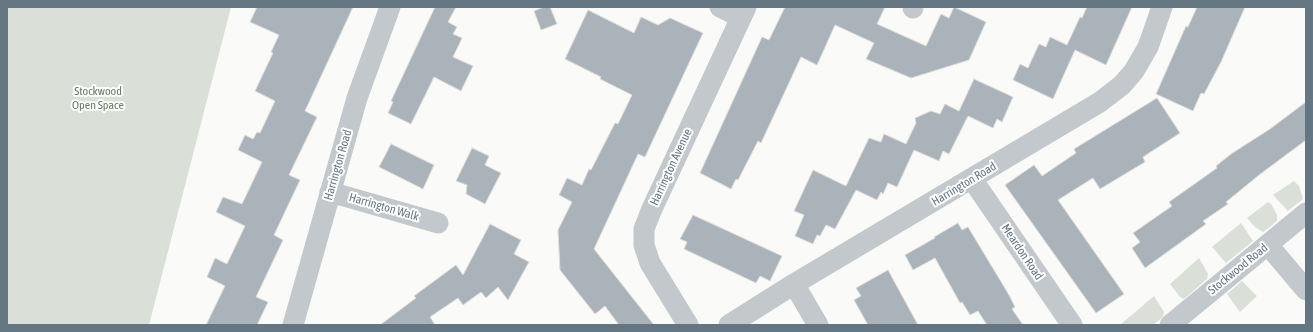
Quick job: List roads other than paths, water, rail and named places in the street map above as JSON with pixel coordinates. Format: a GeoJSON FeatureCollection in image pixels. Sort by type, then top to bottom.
{"type":"FeatureCollection","features":[{"type":"Feature","properties":{"kind":"street","name":"Harrington Road"},"geometry":{"type":"LineString","coordinates":[[293,325],[365,72],[390,7]]}},
{"type":"Feature","properties":{"kind":"street"},"geometry":{"type":"LineString","coordinates":[[720,7],[743,12]]}},
{"type":"Feature","properties":{"kind":"street","name":"Harrington Road"},"geometry":{"type":"LineString","coordinates":[[729,325],[794,284],[1100,102],[1122,85],[1144,56],[1162,7]]}},
{"type":"Feature","properties":{"kind":"street","name":"Harrington Avenue"},"geometry":{"type":"LineString","coordinates":[[688,325],[650,264],[644,245],[644,229],[743,12]]}},
{"type":"Feature","properties":{"kind":"street","name":"Meardon Road"},"geometry":{"type":"LineString","coordinates":[[972,179],[1072,325]]}},
{"type":"Feature","properties":{"kind":"street","name":"Harrington Walk"},"geometry":{"type":"LineString","coordinates":[[330,192],[438,223]]}},
{"type":"Feature","properties":{"kind":"street","name":"Stockwood Road"},"geometry":{"type":"LineString","coordinates":[[1170,325],[1306,213]]}},
{"type":"Feature","properties":{"kind":"street"},"geometry":{"type":"LineString","coordinates":[[1268,245],[1306,290]]}},
{"type":"Feature","properties":{"kind":"street"},"geometry":{"type":"LineString","coordinates":[[794,284],[818,325]]}},
{"type":"Feature","properties":{"kind":"park label","name":"Stockwood Open Space"},"geometry":{"type":"Point","coordinates":[98,98]}}]}
